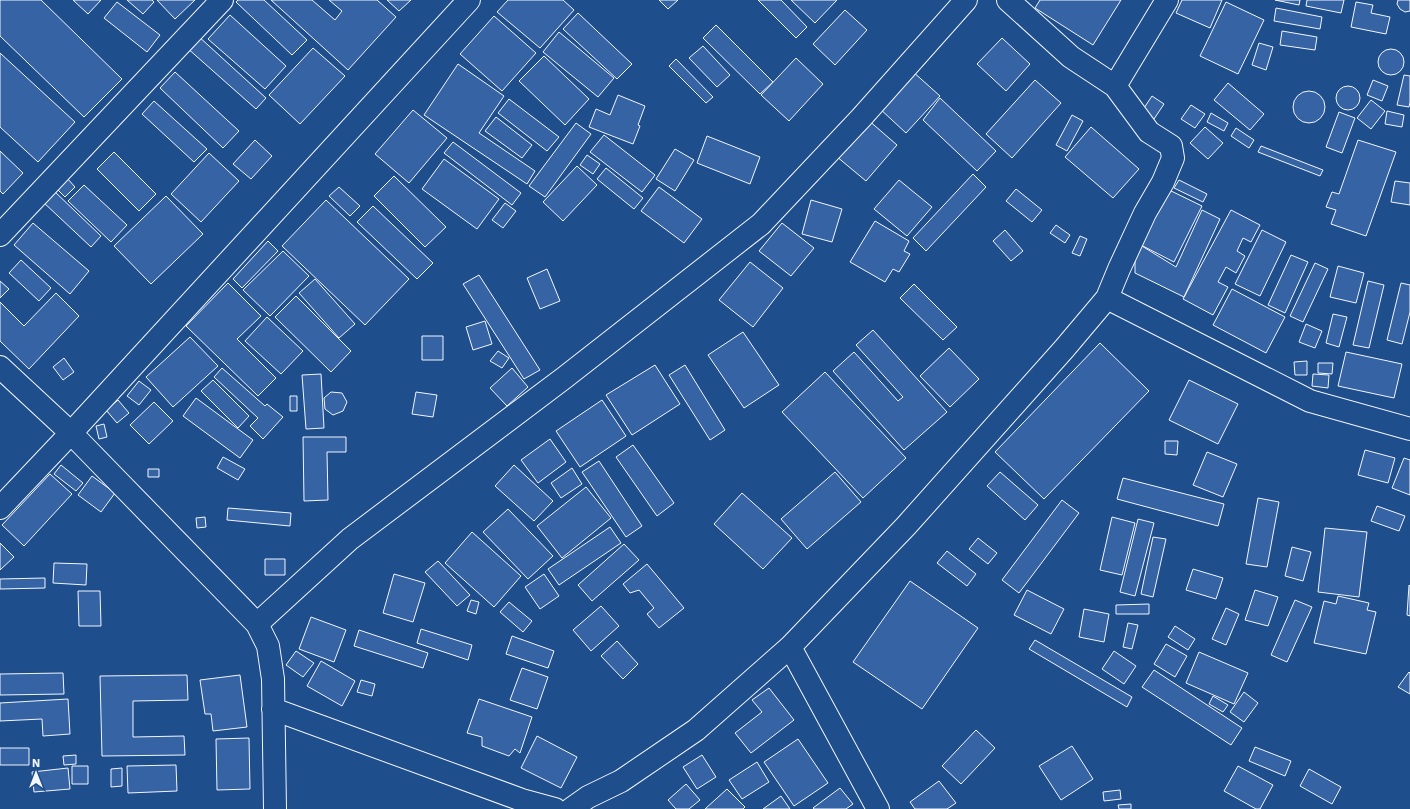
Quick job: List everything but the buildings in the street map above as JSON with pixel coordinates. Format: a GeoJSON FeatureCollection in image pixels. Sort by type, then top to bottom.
{"type":"FeatureCollection","features":[{"type":"Feature","properties":{"kind":"street"},"geometry":{"type":"LineString","coordinates":[[0,235],[222,0]]}},
{"type":"Feature","properties":{"kind":"street"},"geometry":{"type":"LineString","coordinates":[[0,508],[71,433],[469,0]]}},
{"type":"Feature","properties":{"kind":"street"},"geometry":{"type":"LineString","coordinates":[[257,624],[350,539],[564,378],[761,224],[861,118],[966,0]]}},
{"type":"Feature","properties":{"kind":"street"},"geometry":{"type":"LineString","coordinates":[[571,809],[588,797],[621,781],[696,730],[790,647],[906,526],[1064,349],[1107,298],[1119,268],[1145,213],[1163,182],[1172,158],[1171,146],[1149,132],[1115,86],[1071,57],[1008,0]]}},
{"type":"Feature","properties":{"kind":"street"},"geometry":{"type":"LineString","coordinates":[[1115,86],[1167,0]]}},
{"type":"Feature","properties":{"kind":"street"},"geometry":{"type":"LineString","coordinates":[[1107,298],[1310,401],[1410,429]]}},
{"type":"Feature","properties":{"kind":"street"},"geometry":{"type":"LineString","coordinates":[[0,367],[71,433],[257,624],[268,646],[273,678],[275,809]]}},
{"type":"Feature","properties":{"kind":"street"},"geometry":{"type":"LineString","coordinates":[[790,647],[878,809]]}},
{"type":"Feature","properties":{"kind":"street"},"geometry":{"type":"LineString","coordinates":[[273,709],[522,800],[555,809]]}}]}
